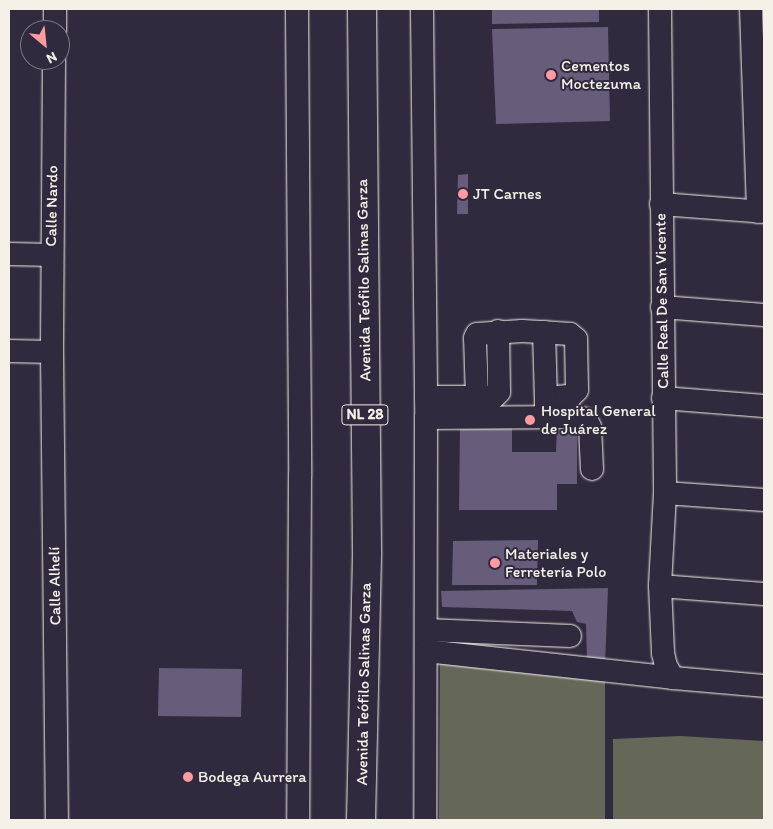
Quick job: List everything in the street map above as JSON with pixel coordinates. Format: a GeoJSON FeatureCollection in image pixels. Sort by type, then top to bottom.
{"type":"FeatureCollection","features":[{"type":"Feature","properties":{"kind":"main road","name":"Avenida Teófilo Salinas Garza"},"geometry":{"type":"LineString","coordinates":[[361,820],[367,552],[362,9]]}},
{"type":"Feature","properties":{"kind":"street"},"geometry":{"type":"LineString","coordinates":[[297,9],[300,475],[298,820]]}},
{"type":"Feature","properties":{"kind":"street"},"geometry":{"type":"LineString","coordinates":[[422,9],[426,408],[425,820]]}},
{"type":"Feature","properties":{"kind":"street","name":"Calle Real De San Vicente"},"geometry":{"type":"LineString","coordinates":[[660,9],[664,493],[660,586],[663,653],[666,666],[673,678]]}},
{"type":"Feature","properties":{"kind":"street"},"geometry":{"type":"LineString","coordinates":[[661,204],[761,212],[752,9]]}},
{"type":"Feature","properties":{"kind":"street","name":"Calle Nardo"},"geometry":{"type":"LineString","coordinates":[[52,352],[54,70]]}},
{"type":"Feature","properties":{"kind":"street"},"geometry":{"type":"LineString","coordinates":[[9,254],[52,254]]}},
{"type":"Feature","properties":{"kind":"street"},"geometry":{"type":"LineString","coordinates":[[662,307],[764,315]]}},
{"type":"Feature","properties":{"kind":"street"},"geometry":{"type":"LineString","coordinates":[[426,408],[477,397],[475,338],[477,334],[498,332],[570,334],[576,339],[577,390],[571,396],[546,408]]}},
{"type":"Feature","properties":{"kind":"street"},"geometry":{"type":"LineString","coordinates":[[544,332],[546,408]]}},
{"type":"Feature","properties":{"kind":"street"},"geometry":{"type":"LineString","coordinates":[[9,352],[52,352]]}},
{"type":"Feature","properties":{"kind":"street","name":"Calle Alhelí"},"geometry":{"type":"LineString","coordinates":[[52,352],[57,820]]}},
{"type":"Feature","properties":{"kind":"street"},"geometry":{"type":"LineString","coordinates":[[663,398],[764,406]]}},
{"type":"Feature","properties":{"kind":"street"},"geometry":{"type":"LineString","coordinates":[[426,408],[546,408],[586,419],[590,427],[592,470]]}},
{"type":"Feature","properties":{"kind":"street"},"geometry":{"type":"LineString","coordinates":[[664,493],[764,500]]}},
{"type":"Feature","properties":{"kind":"street"},"geometry":{"type":"LineString","coordinates":[[660,586],[764,594]]}},
{"type":"Feature","properties":{"kind":"street"},"geometry":{"type":"LineString","coordinates":[[426,640],[570,636]]}},
{"type":"Feature","properties":{"kind":"street"},"geometry":{"type":"LineString","coordinates":[[426,640],[673,678],[764,686]]}},
{"type":"Feature","properties":{"kind":"green space"},"geometry":{"type":"Polygon","coordinates":[[[440,661],[605,680],[605,820],[439,820],[440,661]]]}},
{"type":"Feature","properties":{"kind":"green space"},"geometry":{"type":"Polygon","coordinates":[[[680,736],[764,741],[764,820],[613,820],[613,739],[680,736]]]}},
{"type":"Feature","properties":{"kind":"building"},"geometry":{"type":"Polygon","coordinates":[[[492,9],[599,9],[599,22],[492,24],[492,9]]]}},
{"type":"Feature","properties":{"kind":"building","name":"Cementos Moctezuma"},"geometry":{"type":"Polygon","coordinates":[[[608,27],[610,121],[496,124],[492,29],[608,27]]]}},
{"type":"Feature","properties":{"kind":"building","name":"JT Carnes"},"geometry":{"type":"Polygon","coordinates":[[[468,174],[468,214],[457,214],[458,175],[468,174]]]}},
{"type":"Feature","properties":{"kind":"building"},"geometry":{"type":"Polygon","coordinates":[[[557,423],[577,423],[577,484],[557,484],[557,510],[459,510],[460,424],[512,424],[512,452],[556,452],[557,423]]]}},
{"type":"Feature","properties":{"kind":"building","name":"Materiales y Ferretería Polo"},"geometry":{"type":"Polygon","coordinates":[[[538,540],[537,585],[452,585],[453,541],[538,540]]]}},
{"type":"Feature","properties":{"kind":"building"},"geometry":{"type":"Polygon","coordinates":[[[608,588],[605,665],[587,663],[586,624],[577,622],[572,611],[442,607],[441,591],[608,588]]]}},
{"type":"Feature","properties":{"kind":"building"},"geometry":{"type":"Polygon","coordinates":[[[159,668],[242,669],[241,717],[158,716],[159,668]]]}},
{"type":"Feature","properties":{"kind":"place","name":"Cementos Moctezuma"},"geometry":{"type":"Point","coordinates":[551,75]}},
{"type":"Feature","properties":{"kind":"place","name":"JT Carnes"},"geometry":{"type":"Point","coordinates":[463,194]}},
{"type":"Feature","properties":{"kind":"place","name":"Hospital General de Juárez"},"geometry":{"type":"Point","coordinates":[530,420]}},
{"type":"Feature","properties":{"kind":"place","name":"Materiales y Ferretería Polo"},"geometry":{"type":"Point","coordinates":[495,563]}},
{"type":"Feature","properties":{"kind":"place","name":"Bodega Aurrera"},"geometry":{"type":"Point","coordinates":[188,777]}}]}
